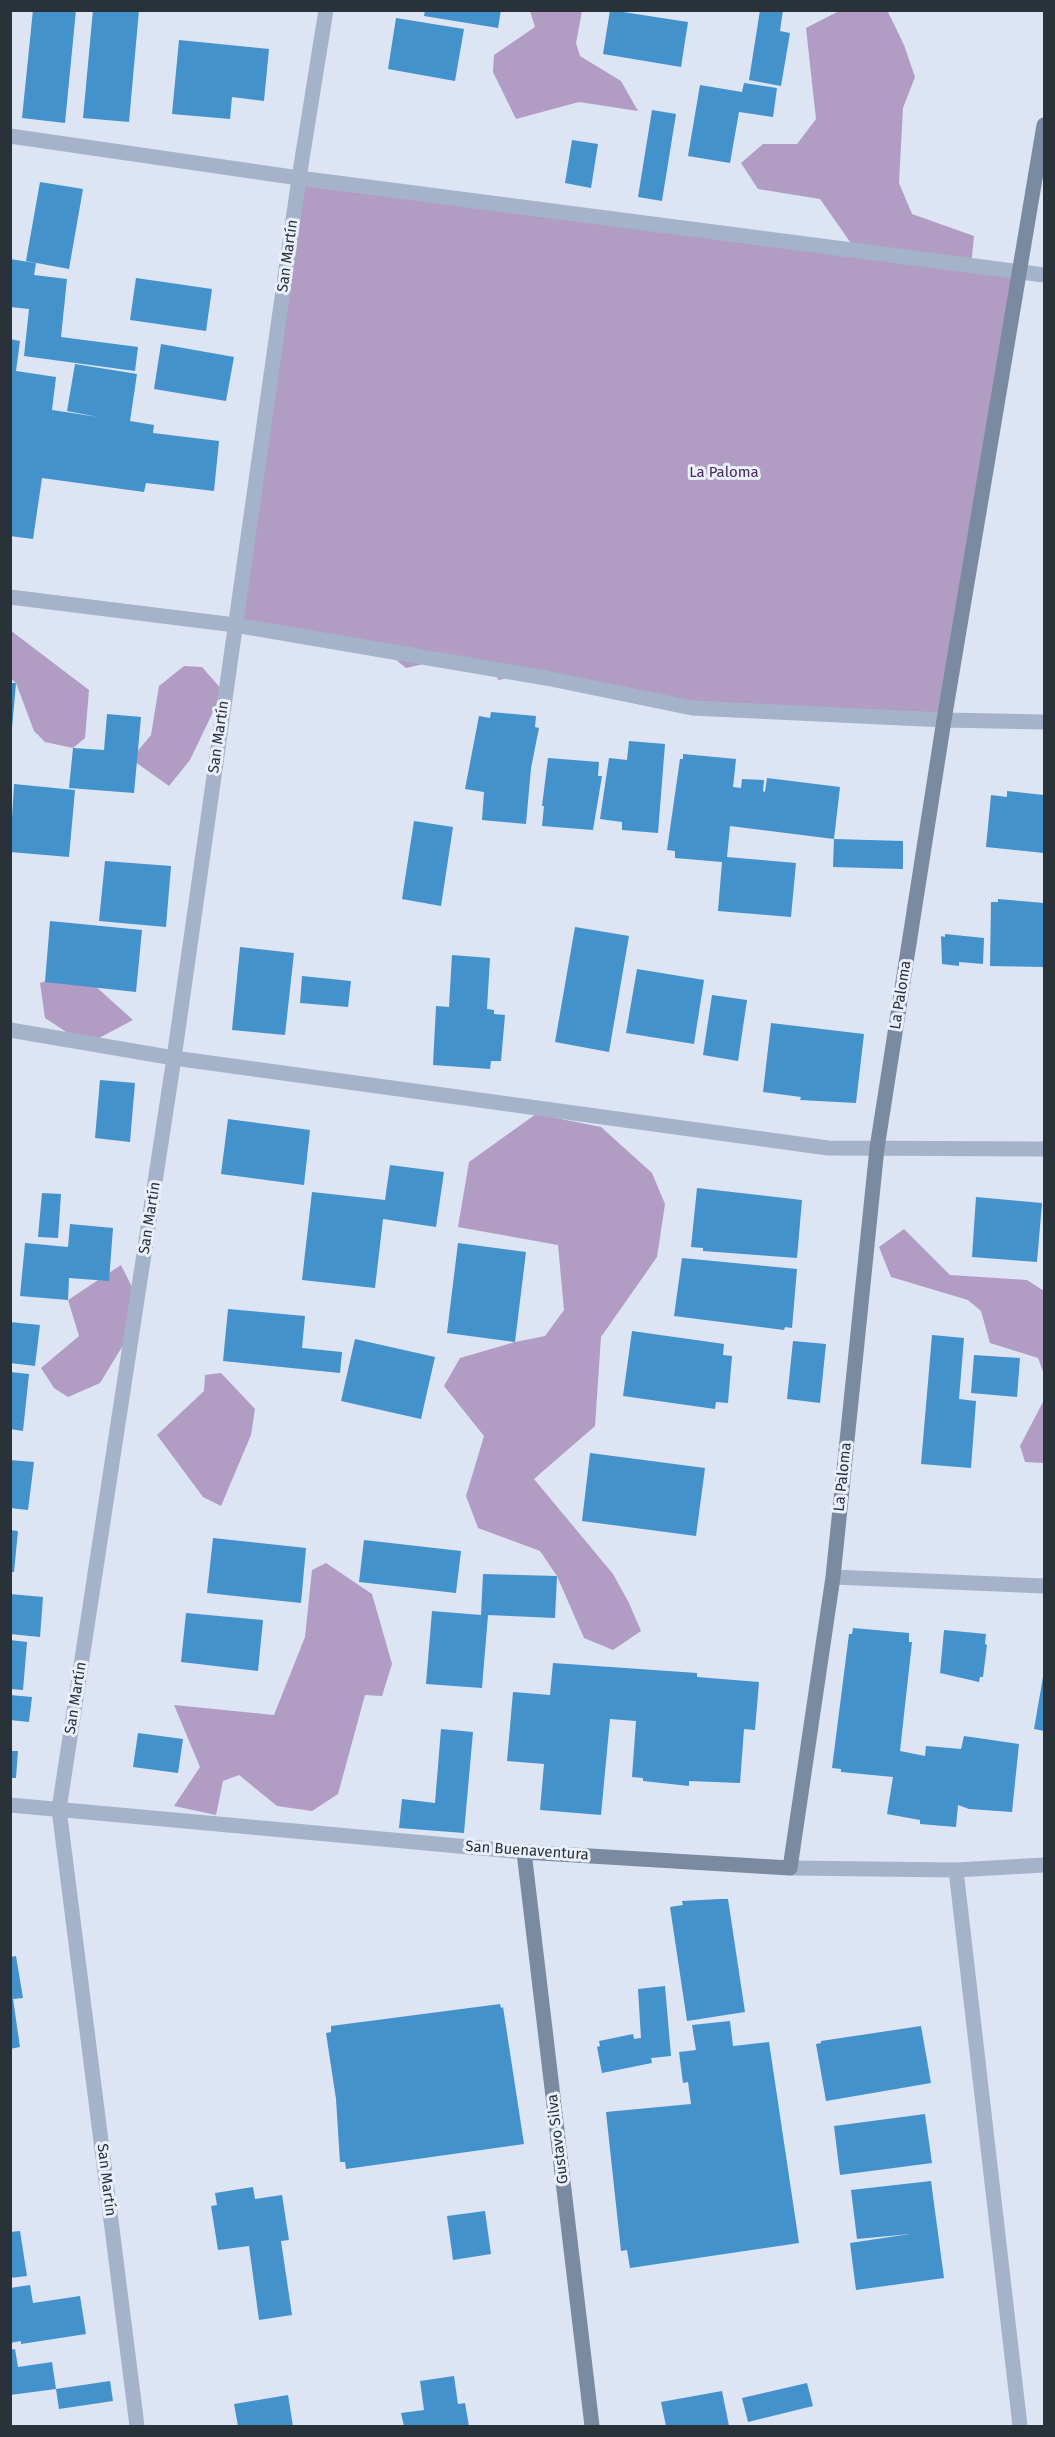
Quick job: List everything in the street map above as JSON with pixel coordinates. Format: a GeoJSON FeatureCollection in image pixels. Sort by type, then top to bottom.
{"type":"FeatureCollection","features":[{"type":"Feature","properties":{"kind":"street","name":"San Martín"},"geometry":{"type":"LineString","coordinates":[[137,2427],[59,1809],[174,1058],[299,178],[326,10]]}},
{"type":"Feature","properties":{"kind":"street","name":"La Paloma"},"geometry":{"type":"LineString","coordinates":[[790,1868],[833,1577],[877,1148],[944,720],[1044,125]]}},
{"type":"Feature","properties":{"kind":"street"},"geometry":{"type":"LineString","coordinates":[[10,136],[299,178],[1044,275]]}},
{"type":"Feature","properties":{"kind":"street"},"geometry":{"type":"LineString","coordinates":[[10,597],[235,626],[546,678],[692,708],[944,720],[1044,722]]}},
{"type":"Feature","properties":{"kind":"street"},"geometry":{"type":"LineString","coordinates":[[10,1030],[174,1058],[828,1148],[1044,1149]]}},
{"type":"Feature","properties":{"kind":"street"},"geometry":{"type":"LineString","coordinates":[[833,1577],[1044,1586]]}},
{"type":"Feature","properties":{"kind":"street","name":"San Buenaventura"},"geometry":{"type":"LineString","coordinates":[[10,1805],[524,1852],[790,1868],[956,1870],[1044,1865]]}},
{"type":"Feature","properties":{"kind":"street","name":"Gustavo Silva"},"geometry":{"type":"LineString","coordinates":[[524,1852],[592,2427]]}},
{"type":"Feature","properties":{"kind":"street"},"geometry":{"type":"LineString","coordinates":[[956,1870],[1020,2427]]}},
{"type":"Feature","properties":{"kind":"green space","name":"La Paloma"},"geometry":{"type":"Polygon","coordinates":[[[884,10],[888,12],[904,45],[915,77],[903,108],[899,183],[912,214],[974,236],[971,267],[1018,273],[944,720],[692,708],[526,675],[498,680],[496,670],[441,660],[406,668],[385,651],[235,625],[299,178],[855,249],[820,199],[758,189],[741,163],[763,144],[797,144],[816,119],[806,28],[839,11],[884,10]]]}},
{"type":"Feature","properties":{"kind":"green space"},"geometry":{"type":"Polygon","coordinates":[[[530,11],[582,11],[576,43],[580,56],[621,81],[638,111],[579,102],[516,119],[493,72],[494,55],[535,27],[530,11]]]}},
{"type":"Feature","properties":{"kind":"green space"},"geometry":{"type":"Polygon","coordinates":[[[10,630],[89,690],[85,738],[73,748],[45,742],[34,731],[16,683],[11,679],[10,630]]]}},
{"type":"Feature","properties":{"kind":"green space"},"geometry":{"type":"Polygon","coordinates":[[[184,666],[202,667],[223,691],[190,760],[169,786],[131,759],[151,735],[159,686],[184,666]]]}},
{"type":"Feature","properties":{"kind":"green space"},"geometry":{"type":"Polygon","coordinates":[[[70,973],[93,984],[133,1020],[86,1045],[45,1018],[40,983],[70,973]]]}},
{"type":"Feature","properties":{"kind":"green space"},"geometry":{"type":"Polygon","coordinates":[[[536,1114],[601,1127],[652,1173],[665,1204],[657,1257],[601,1337],[595,1426],[534,1479],[613,1574],[629,1603],[641,1631],[613,1650],[584,1638],[557,1576],[540,1551],[478,1528],[466,1496],[484,1436],[444,1386],[460,1358],[545,1336],[564,1310],[558,1245],[458,1227],[469,1162],[536,1114]]]}},
{"type":"Feature","properties":{"kind":"green space"},"geometry":{"type":"Polygon","coordinates":[[[904,1229],[950,1275],[1027,1280],[1044,1291],[1044,1374],[1038,1358],[990,1343],[981,1311],[968,1300],[891,1277],[879,1247],[904,1229]]]}},
{"type":"Feature","properties":{"kind":"green space"},"geometry":{"type":"Polygon","coordinates":[[[121,1265],[142,1307],[125,1342],[100,1383],[68,1397],[54,1388],[41,1368],[79,1336],[68,1300],[121,1265]]]}},
{"type":"Feature","properties":{"kind":"green space"},"geometry":{"type":"Polygon","coordinates":[[[221,1373],[255,1409],[251,1435],[221,1506],[203,1497],[157,1435],[204,1391],[205,1375],[221,1373]]]}},
{"type":"Feature","properties":{"kind":"green space"},"geometry":{"type":"Polygon","coordinates":[[[1044,1400],[1044,1463],[1025,1462],[1020,1446],[1044,1400]]]}},
{"type":"Feature","properties":{"kind":"green space"},"geometry":{"type":"Polygon","coordinates":[[[326,1563],[372,1594],[392,1664],[382,1696],[365,1695],[338,1794],[312,1811],[277,1806],[239,1775],[223,1781],[216,1815],[174,1806],[200,1767],[174,1705],[274,1715],[305,1637],[312,1570],[326,1563]]]}},
{"type":"Feature","properties":{"kind":"building"},"geometry":{"type":"Polygon","coordinates":[[[33,10],[76,10],[65,123],[22,118],[33,10]]]}},
{"type":"Feature","properties":{"kind":"building"},"geometry":{"type":"Polygon","coordinates":[[[93,10],[139,10],[129,122],[83,118],[93,10]]]}},
{"type":"Feature","properties":{"kind":"building"},"geometry":{"type":"Polygon","coordinates":[[[425,10],[501,10],[498,28],[424,16],[425,10]]]}},
{"type":"Feature","properties":{"kind":"building"},"geometry":{"type":"Polygon","coordinates":[[[610,10],[688,22],[681,67],[603,54],[610,10]]]}},
{"type":"Feature","properties":{"kind":"building"},"geometry":{"type":"Polygon","coordinates":[[[760,10],[783,10],[780,31],[790,33],[781,86],[749,80],[760,10]]]}},
{"type":"Feature","properties":{"kind":"building"},"geometry":{"type":"Polygon","coordinates":[[[396,18],[464,29],[455,81],[388,69],[396,18]]]}},
{"type":"Feature","properties":{"kind":"building"},"geometry":{"type":"Polygon","coordinates":[[[179,40],[269,49],[264,101],[232,97],[230,119],[172,114],[179,40]]]}},
{"type":"Feature","properties":{"kind":"building"},"geometry":{"type":"Polygon","coordinates":[[[744,83],[777,88],[773,117],[739,112],[730,163],[688,156],[700,85],[742,92],[744,83]]]}},
{"type":"Feature","properties":{"kind":"building"},"geometry":{"type":"Polygon","coordinates":[[[652,110],[676,114],[662,201],[638,197],[652,110]]]}},
{"type":"Feature","properties":{"kind":"building"},"geometry":{"type":"Polygon","coordinates":[[[572,140],[598,144],[591,188],[565,183],[572,140]]]}},
{"type":"Feature","properties":{"kind":"building"},"geometry":{"type":"Polygon","coordinates":[[[40,182],[83,189],[69,269],[26,261],[40,182]]]}},
{"type":"Feature","properties":{"kind":"building"},"geometry":{"type":"Polygon","coordinates":[[[10,259],[36,263],[34,275],[67,279],[61,337],[138,347],[135,371],[24,356],[29,309],[10,307],[10,259]]]}},
{"type":"Feature","properties":{"kind":"building"},"geometry":{"type":"Polygon","coordinates":[[[136,278],[212,289],[206,331],[130,320],[136,278]]]}},
{"type":"Feature","properties":{"kind":"building"},"geometry":{"type":"Polygon","coordinates":[[[10,339],[20,341],[16,371],[56,377],[52,410],[98,417],[67,411],[75,364],[137,374],[130,421],[154,425],[153,433],[219,441],[214,491],[146,483],[144,492],[42,478],[33,539],[10,536],[10,339]]]}},
{"type":"Feature","properties":{"kind":"building"},"geometry":{"type":"Polygon","coordinates":[[[161,344],[234,357],[226,401],[154,389],[161,344]]]}},
{"type":"Feature","properties":{"kind":"building"},"geometry":{"type":"Polygon","coordinates":[[[10,683],[16,683],[12,728],[10,728],[10,683]]]}},
{"type":"Feature","properties":{"kind":"building"},"geometry":{"type":"Polygon","coordinates":[[[491,712],[536,716],[535,727],[539,728],[531,768],[526,824],[482,820],[484,792],[465,789],[479,716],[490,718],[491,712]]]}},
{"type":"Feature","properties":{"kind":"building"},"geometry":{"type":"Polygon","coordinates":[[[107,714],[141,717],[134,793],[69,788],[73,748],[104,750],[107,714]]]}},
{"type":"Feature","properties":{"kind":"building"},"geometry":{"type":"Polygon","coordinates":[[[629,741],[665,744],[658,833],[622,830],[622,822],[600,819],[609,758],[627,760],[629,741]]]}},
{"type":"Feature","properties":{"kind":"building"},"geometry":{"type":"Polygon","coordinates":[[[683,754],[736,759],[733,787],[741,788],[742,779],[764,780],[763,791],[765,792],[767,778],[840,787],[834,839],[730,826],[727,857],[796,863],[791,917],[718,911],[722,862],[675,858],[675,851],[667,850],[680,759],[683,759],[683,754]]]}},
{"type":"Feature","properties":{"kind":"building"},"geometry":{"type":"Polygon","coordinates":[[[548,758],[599,762],[598,776],[602,776],[593,830],[542,826],[548,758]]]}},
{"type":"Feature","properties":{"kind":"building"},"geometry":{"type":"Polygon","coordinates":[[[14,784],[75,790],[69,857],[10,852],[14,784]]]}},
{"type":"Feature","properties":{"kind":"building"},"geometry":{"type":"Polygon","coordinates":[[[1007,791],[1044,795],[1044,853],[986,847],[991,795],[1007,797],[1007,791]]]}},
{"type":"Feature","properties":{"kind":"building"},"geometry":{"type":"Polygon","coordinates":[[[414,821],[453,827],[441,906],[402,899],[414,821]]]}},
{"type":"Feature","properties":{"kind":"building"},"geometry":{"type":"Polygon","coordinates":[[[834,839],[903,841],[903,869],[833,867],[834,839]]]}},
{"type":"Feature","properties":{"kind":"building"},"geometry":{"type":"Polygon","coordinates":[[[105,861],[171,866],[166,927],[99,921],[105,861]]]}},
{"type":"Feature","properties":{"kind":"building"},"geometry":{"type":"Polygon","coordinates":[[[998,899],[1044,903],[1044,967],[990,966],[991,902],[998,902],[998,899]]]}},
{"type":"Feature","properties":{"kind":"building"},"geometry":{"type":"Polygon","coordinates":[[[50,921],[142,930],[136,992],[45,982],[50,921]]]}},
{"type":"Feature","properties":{"kind":"building"},"geometry":{"type":"Polygon","coordinates":[[[575,927],[629,936],[609,1052],[555,1042],[575,927]]]}},
{"type":"Feature","properties":{"kind":"building"},"geometry":{"type":"Polygon","coordinates":[[[945,934],[984,938],[983,964],[959,962],[959,966],[942,964],[941,936],[945,937],[945,934]]]}},
{"type":"Feature","properties":{"kind":"building"},"geometry":{"type":"Polygon","coordinates":[[[240,947],[294,953],[285,1035],[232,1030],[240,947]]]}},
{"type":"Feature","properties":{"kind":"building"},"geometry":{"type":"Polygon","coordinates":[[[452,955],[490,958],[487,1009],[494,1010],[494,1014],[505,1015],[501,1061],[491,1061],[490,1069],[433,1065],[436,1006],[449,1007],[452,955]]]}},
{"type":"Feature","properties":{"kind":"building"},"geometry":{"type":"Polygon","coordinates":[[[637,969],[704,980],[694,1044],[626,1033],[637,969]]]}},
{"type":"Feature","properties":{"kind":"building"},"geometry":{"type":"Polygon","coordinates":[[[302,976],[351,981],[348,1007],[300,1003],[302,976]]]}},
{"type":"Feature","properties":{"kind":"building"},"geometry":{"type":"Polygon","coordinates":[[[712,995],[747,1000],[738,1061],[703,1055],[712,995]]]}},
{"type":"Feature","properties":{"kind":"building"},"geometry":{"type":"Polygon","coordinates":[[[771,1023],[864,1034],[856,1103],[800,1100],[801,1097],[763,1092],[771,1023]]]}},
{"type":"Feature","properties":{"kind":"building"},"geometry":{"type":"Polygon","coordinates":[[[100,1080],[135,1083],[130,1142],[95,1138],[100,1080]]]}},
{"type":"Feature","properties":{"kind":"building"},"geometry":{"type":"Polygon","coordinates":[[[228,1119],[310,1130],[304,1185],[221,1174],[228,1119]]]}},
{"type":"Feature","properties":{"kind":"building"},"geometry":{"type":"Polygon","coordinates":[[[390,1165],[444,1172],[436,1227],[383,1219],[375,1288],[302,1280],[312,1192],[385,1200],[390,1165]]]}},
{"type":"Feature","properties":{"kind":"building"},"geometry":{"type":"Polygon","coordinates":[[[697,1188],[802,1200],[797,1258],[703,1251],[703,1248],[691,1247],[697,1188]]]}},
{"type":"Feature","properties":{"kind":"building"},"geometry":{"type":"Polygon","coordinates":[[[42,1193],[61,1194],[58,1238],[38,1237],[42,1193]]]}},
{"type":"Feature","properties":{"kind":"building"},"geometry":{"type":"Polygon","coordinates":[[[976,1197],[1042,1203],[1037,1262],[972,1257],[976,1197]]]}},
{"type":"Feature","properties":{"kind":"building"},"geometry":{"type":"Polygon","coordinates":[[[70,1224],[113,1228],[109,1281],[69,1278],[68,1300],[20,1296],[25,1243],[68,1247],[70,1224]]]}},
{"type":"Feature","properties":{"kind":"building"},"geometry":{"type":"Polygon","coordinates":[[[458,1243],[526,1252],[515,1342],[447,1333],[458,1243]]]}},
{"type":"Feature","properties":{"kind":"building"},"geometry":{"type":"Polygon","coordinates":[[[682,1258],[797,1269],[792,1328],[785,1327],[784,1330],[674,1316],[682,1258]]]}},
{"type":"Feature","properties":{"kind":"building"},"geometry":{"type":"Polygon","coordinates":[[[228,1309],[305,1316],[302,1348],[342,1352],[340,1373],[223,1361],[228,1309]]]}},
{"type":"Feature","properties":{"kind":"building"},"geometry":{"type":"Polygon","coordinates":[[[10,1322],[40,1325],[35,1366],[10,1363],[10,1322]]]}},
{"type":"Feature","properties":{"kind":"building"},"geometry":{"type":"Polygon","coordinates":[[[632,1331],[724,1344],[723,1355],[732,1356],[728,1403],[716,1402],[715,1409],[623,1396],[632,1331]]]}},
{"type":"Feature","properties":{"kind":"building"},"geometry":{"type":"Polygon","coordinates":[[[932,1335],[964,1338],[959,1399],[976,1401],[971,1468],[921,1464],[932,1335]]]}},
{"type":"Feature","properties":{"kind":"building"},"geometry":{"type":"Polygon","coordinates":[[[355,1339],[435,1357],[421,1419],[341,1401],[355,1339]]]}},
{"type":"Feature","properties":{"kind":"building"},"geometry":{"type":"Polygon","coordinates":[[[793,1341],[826,1344],[820,1403],[787,1399],[793,1341]]]}},
{"type":"Feature","properties":{"kind":"building"},"geometry":{"type":"Polygon","coordinates":[[[974,1355],[1020,1358],[1017,1397],[971,1393],[974,1355]]]}},
{"type":"Feature","properties":{"kind":"building"},"geometry":{"type":"Polygon","coordinates":[[[10,1372],[29,1374],[23,1431],[10,1429],[10,1372]]]}},
{"type":"Feature","properties":{"kind":"building"},"geometry":{"type":"Polygon","coordinates":[[[590,1453],[705,1468],[696,1536],[582,1521],[590,1453]]]}},
{"type":"Feature","properties":{"kind":"building"},"geometry":{"type":"Polygon","coordinates":[[[10,1460],[34,1462],[28,1510],[10,1508],[10,1460]]]}},
{"type":"Feature","properties":{"kind":"building"},"geometry":{"type":"Polygon","coordinates":[[[10,1530],[18,1531],[14,1572],[10,1572],[10,1530]]]}},
{"type":"Feature","properties":{"kind":"building"},"geometry":{"type":"Polygon","coordinates":[[[213,1538],[306,1548],[301,1603],[207,1593],[213,1538]]]}},
{"type":"Feature","properties":{"kind":"building"},"geometry":{"type":"Polygon","coordinates":[[[364,1540],[461,1551],[456,1593],[359,1582],[364,1540]]]}},
{"type":"Feature","properties":{"kind":"building"},"geometry":{"type":"Polygon","coordinates":[[[483,1574],[557,1576],[555,1618],[488,1615],[482,1688],[426,1684],[432,1611],[481,1615],[483,1574]]]}},
{"type":"Feature","properties":{"kind":"building"},"geometry":{"type":"Polygon","coordinates":[[[10,1594],[43,1597],[40,1637],[10,1634],[10,1594]]]}},
{"type":"Feature","properties":{"kind":"building"},"geometry":{"type":"Polygon","coordinates":[[[186,1613],[263,1620],[258,1671],[181,1662],[186,1613]]]}},
{"type":"Feature","properties":{"kind":"building"},"geometry":{"type":"Polygon","coordinates":[[[853,1628],[909,1633],[909,1642],[912,1642],[900,1751],[925,1756],[926,1746],[961,1749],[964,1736],[1019,1744],[1012,1812],[969,1809],[958,1805],[956,1827],[920,1824],[920,1820],[887,1814],[893,1777],[841,1772],[841,1769],[832,1768],[849,1634],[852,1634],[853,1628]]]}},
{"type":"Feature","properties":{"kind":"building"},"geometry":{"type":"Polygon","coordinates":[[[944,1630],[986,1634],[983,1677],[980,1677],[979,1682],[940,1673],[944,1630]]]}},
{"type":"Feature","properties":{"kind":"building"},"geometry":{"type":"Polygon","coordinates":[[[10,1640],[27,1642],[23,1690],[10,1689],[10,1640]]]}},
{"type":"Feature","properties":{"kind":"building"},"geometry":{"type":"Polygon","coordinates":[[[553,1663],[697,1673],[697,1677],[759,1682],[755,1730],[744,1729],[740,1783],[689,1781],[689,1786],[643,1781],[643,1778],[632,1777],[636,1721],[610,1719],[601,1815],[540,1810],[544,1764],[507,1761],[513,1692],[550,1695],[553,1663]]]}},
{"type":"Feature","properties":{"kind":"building"},"geometry":{"type":"Polygon","coordinates":[[[1044,1677],[1044,1731],[1034,1729],[1044,1677]]]}},
{"type":"Feature","properties":{"kind":"building"},"geometry":{"type":"Polygon","coordinates":[[[10,1695],[32,1697],[29,1722],[10,1720],[10,1695]]]}},
{"type":"Feature","properties":{"kind":"building"},"geometry":{"type":"Polygon","coordinates":[[[441,1729],[473,1732],[464,1833],[399,1828],[402,1799],[435,1803],[441,1729]]]}},
{"type":"Feature","properties":{"kind":"building"},"geometry":{"type":"Polygon","coordinates":[[[138,1733],[183,1739],[178,1773],[133,1767],[138,1733]]]}},
{"type":"Feature","properties":{"kind":"building"},"geometry":{"type":"Polygon","coordinates":[[[10,1751],[18,1751],[16,1778],[10,1778],[10,1751]]]}},
{"type":"Feature","properties":{"kind":"building"},"geometry":{"type":"Polygon","coordinates":[[[728,1899],[745,2012],[687,2021],[670,1907],[683,1905],[682,1901],[728,1899]]]}},
{"type":"Feature","properties":{"kind":"building"},"geometry":{"type":"Polygon","coordinates":[[[16,1956],[23,1998],[13,1999],[20,2047],[10,2049],[10,1957],[16,1956]]]}},
{"type":"Feature","properties":{"kind":"building"},"geometry":{"type":"Polygon","coordinates":[[[665,1986],[671,2056],[651,2058],[652,2063],[602,2073],[597,2047],[600,2046],[599,2041],[633,2034],[634,2039],[641,2038],[638,1989],[665,1986]]]}},
{"type":"Feature","properties":{"kind":"building"},"geometry":{"type":"Polygon","coordinates":[[[500,2004],[501,2008],[503,2007],[524,2144],[346,2169],[345,2162],[340,2162],[336,2099],[326,2033],[331,2032],[331,2026],[500,2004]]]}},
{"type":"Feature","properties":{"kind":"building"},"geometry":{"type":"Polygon","coordinates":[[[730,2021],[733,2046],[769,2042],[799,2243],[630,2268],[627,2250],[621,2251],[606,2112],[691,2104],[688,2082],[683,2083],[679,2052],[696,2050],[692,2025],[730,2021]]]}},
{"type":"Feature","properties":{"kind":"building"},"geometry":{"type":"Polygon","coordinates":[[[921,2026],[931,2083],[826,2101],[816,2044],[821,2041],[921,2026]]]}},
{"type":"Feature","properties":{"kind":"building"},"geometry":{"type":"Polygon","coordinates":[[[925,2114],[932,2163],[840,2175],[834,2126],[925,2114]]]}},
{"type":"Feature","properties":{"kind":"building"},"geometry":{"type":"Polygon","coordinates":[[[931,2181],[944,2278],[856,2290],[850,2243],[910,2234],[857,2239],[851,2190],[931,2181]]]}},
{"type":"Feature","properties":{"kind":"building"},"geometry":{"type":"Polygon","coordinates":[[[253,2187],[255,2199],[282,2195],[289,2240],[281,2241],[292,2315],[259,2320],[249,2246],[218,2250],[211,2206],[217,2205],[215,2193],[253,2187]]]}},
{"type":"Feature","properties":{"kind":"building"},"geometry":{"type":"Polygon","coordinates":[[[485,2211],[491,2254],[453,2260],[447,2216],[485,2211]]]}},
{"type":"Feature","properties":{"kind":"building"},"geometry":{"type":"Polygon","coordinates":[[[20,2231],[27,2276],[10,2278],[10,2232],[20,2231]]]}},
{"type":"Feature","properties":{"kind":"building"},"geometry":{"type":"Polygon","coordinates":[[[30,2285],[33,2303],[80,2296],[86,2334],[21,2344],[21,2341],[10,2343],[10,2288],[30,2285]]]}},
{"type":"Feature","properties":{"kind":"building"},"geometry":{"type":"Polygon","coordinates":[[[15,2349],[18,2367],[52,2362],[56,2389],[10,2395],[10,2350],[15,2349]]]}},
{"type":"Feature","properties":{"kind":"building"},"geometry":{"type":"Polygon","coordinates":[[[454,2376],[458,2404],[465,2403],[469,2426],[404,2426],[401,2413],[424,2410],[420,2381],[454,2376]]]}},
{"type":"Feature","properties":{"kind":"building"},"geometry":{"type":"Polygon","coordinates":[[[110,2381],[113,2401],[59,2409],[56,2389],[110,2381]]]}},
{"type":"Feature","properties":{"kind":"building"},"geometry":{"type":"Polygon","coordinates":[[[807,2383],[813,2406],[748,2422],[742,2398],[807,2383]]]}},
{"type":"Feature","properties":{"kind":"building"},"geometry":{"type":"Polygon","coordinates":[[[722,2391],[729,2426],[666,2426],[661,2402],[722,2391]]]}},
{"type":"Feature","properties":{"kind":"building"},"geometry":{"type":"Polygon","coordinates":[[[288,2395],[293,2426],[238,2426],[234,2404],[288,2395]]]}}]}
